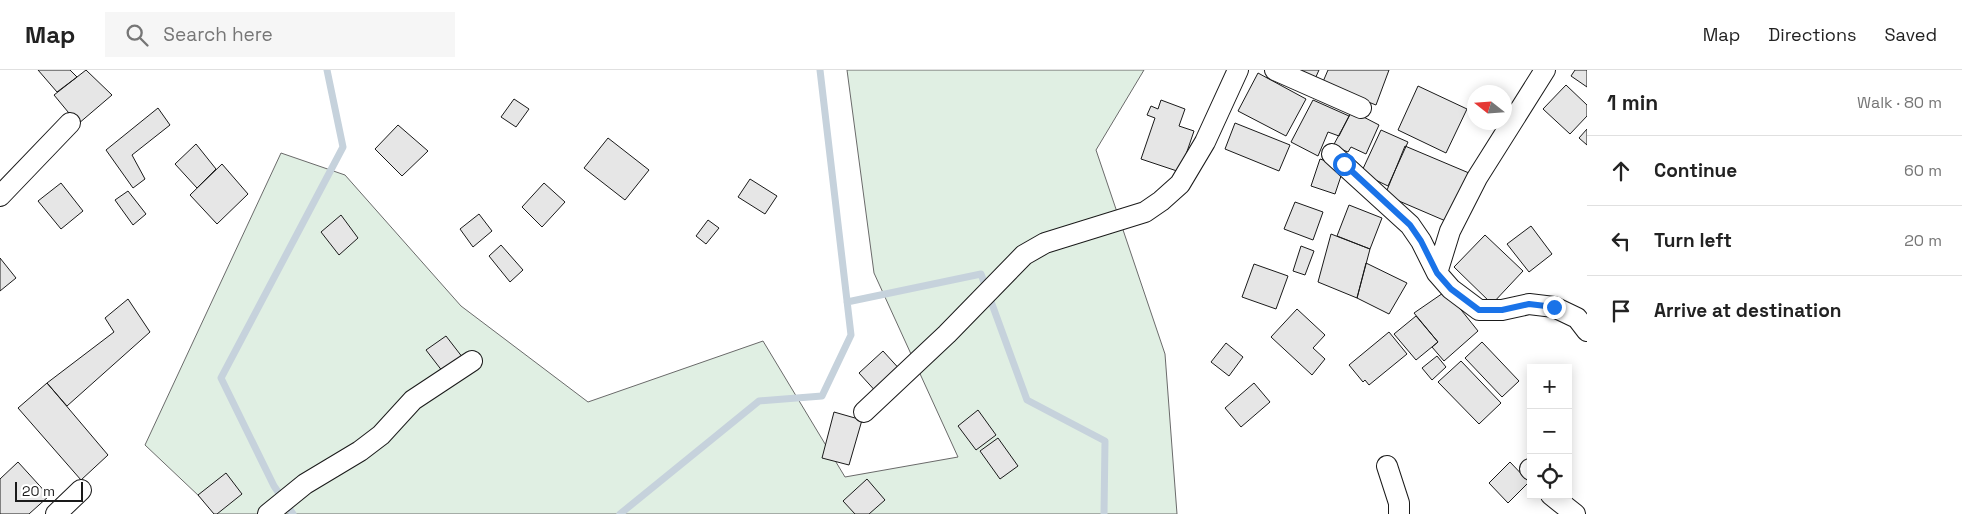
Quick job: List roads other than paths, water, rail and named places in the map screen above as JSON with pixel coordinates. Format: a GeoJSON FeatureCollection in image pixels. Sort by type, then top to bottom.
{"type":"FeatureCollection","features":[{"type":"Feature","properties":{"kind":"street"},"geometry":{"type":"LineString","coordinates":[[864,412],[947,334],[1024,255],[1045,243],[1145,212],[1180,184],[1205,142],[1238,70]]}},
{"type":"Feature","properties":{"kind":"street"},"geometry":{"type":"LineString","coordinates":[[1275,70],[1361,108]]}},
{"type":"Feature","properties":{"kind":"street"},"geometry":{"type":"LineString","coordinates":[[1437,273],[1450,231],[1478,178],[1545,70]]}},
{"type":"Feature","properties":{"kind":"street"},"geometry":{"type":"LineString","coordinates":[[0,196],[70,123]]}},
{"type":"Feature","properties":{"kind":"street"},"geometry":{"type":"LineString","coordinates":[[1332,154],[1410,225],[1421,241],[1437,273],[1451,289],[1479,310],[1502,310],[1529,304],[1554,307],[1577,318],[1587,331]]}},
{"type":"Feature","properties":{"kind":"street"},"geometry":{"type":"LineString","coordinates":[[272,510],[305,484],[360,451],[381,435],[413,400],[472,361]]}},
{"type":"Feature","properties":{"kind":"street"},"geometry":{"type":"LineString","coordinates":[[1387,466],[1399,503],[1399,514]]}},
{"type":"Feature","properties":{"kind":"street"},"geometry":{"type":"LineString","coordinates":[[56,514],[81,490]]}},
{"type":"Feature","properties":{"kind":"street"},"geometry":{"type":"LineString","coordinates":[[1556,499],[1575,514]]}},
{"type":"Feature","properties":{"kind":"waterway"},"geometry":{"type":"LineString","coordinates":[[293,514],[274,486],[221,378],[343,147],[327,70]]}},
{"type":"Feature","properties":{"kind":"waterway"},"geometry":{"type":"LineString","coordinates":[[620,514],[759,401],[822,396],[851,335],[820,70]]}},
{"type":"Feature","properties":{"kind":"waterway"},"geometry":{"type":"LineString","coordinates":[[847,302],[981,274],[1027,400],[1105,441],[1104,514]]}}]}
